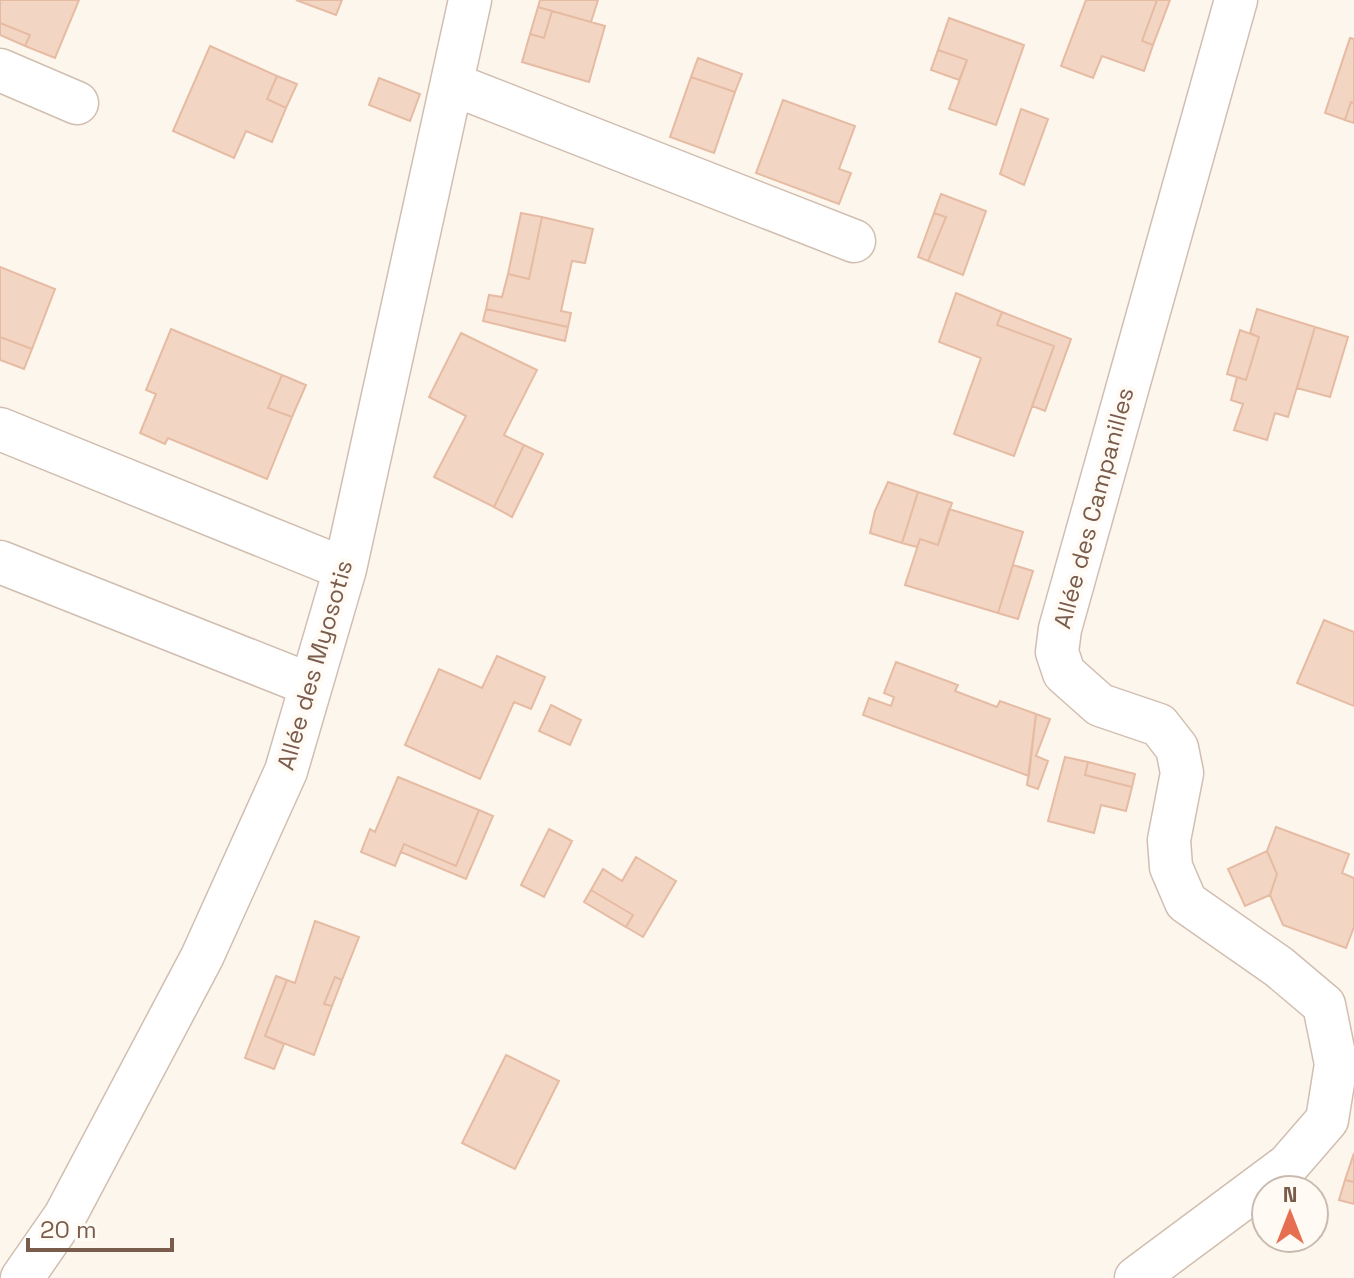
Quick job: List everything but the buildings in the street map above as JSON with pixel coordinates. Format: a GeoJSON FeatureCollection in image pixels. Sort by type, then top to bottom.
{"type":"FeatureCollection","features":[{"type":"Feature","properties":{"kind":"street","name":"Allée des Myosotis"},"geometry":{"type":"LineString","coordinates":[[22,1278],[65,1216],[202,957],[286,771],[345,569],[470,0]]}},
{"type":"Feature","properties":{"kind":"street","name":"Allée des Campanilles"},"geometry":{"type":"LineString","coordinates":[[1136,1278],[1288,1165],[1327,1120],[1336,1064],[1324,1005],[1279,967],[1186,902],[1171,867],[1169,840],[1182,773],[1177,748],[1159,725],[1100,705],[1064,673],[1057,652],[1060,629],[1236,0]]}},
{"type":"Feature","properties":{"kind":"street"},"geometry":{"type":"LineString","coordinates":[[0,70],[77,103]]}},
{"type":"Feature","properties":{"kind":"street"},"geometry":{"type":"LineString","coordinates":[[452,84],[854,241]]}},
{"type":"Feature","properties":{"kind":"street"},"geometry":{"type":"LineString","coordinates":[[0,429],[345,569]]}},
{"type":"Feature","properties":{"kind":"street"},"geometry":{"type":"LineString","coordinates":[[0,562],[311,685]]}}]}
